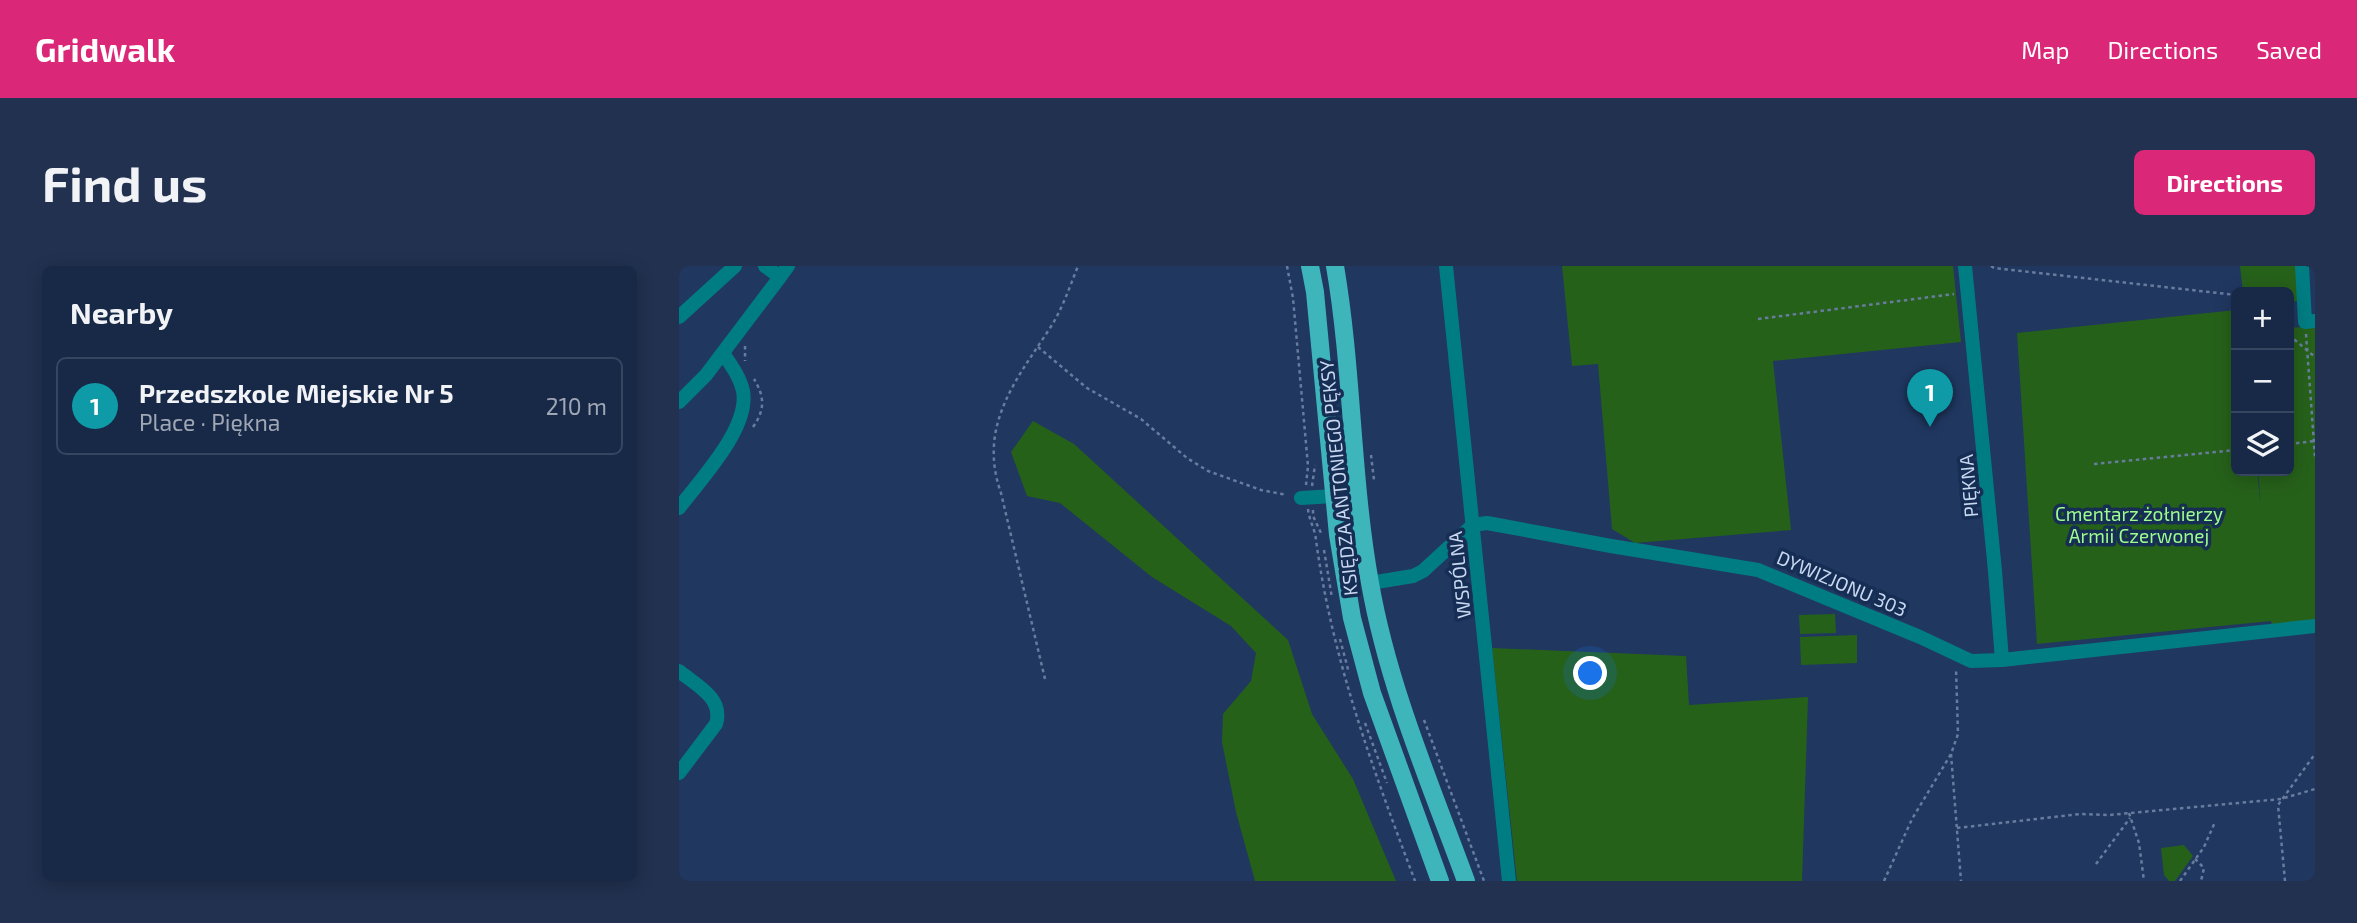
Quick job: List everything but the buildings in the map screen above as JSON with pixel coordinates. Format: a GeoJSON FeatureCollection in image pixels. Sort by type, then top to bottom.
{"type":"FeatureCollection","features":[{"type":"Feature","properties":{"kind":"main road","name":"KSIĘDZA ANTONIEGO PĘKSY"},"geometry":{"type":"LineString","coordinates":[[1310,266],[1315,292],[1345,584],[1360,650],[1384,729],[1440,881]]}},
{"type":"Feature","properties":{"kind":"main road","name":"KSIĘDZA ANTONIEGO PĘKSY"},"geometry":{"type":"LineString","coordinates":[[1335,266],[1362,533],[1370,583],[1399,698],[1466,881]]}},
{"type":"Feature","properties":{"kind":"street"},"geometry":{"type":"LineString","coordinates":[[679,317],[735,266]]}},
{"type":"Feature","properties":{"kind":"street"},"geometry":{"type":"LineString","coordinates":[[679,402],[706,375],[784,272],[765,266]]}},
{"type":"Feature","properties":{"kind":"street","name":"WSPÓLNA"},"geometry":{"type":"LineString","coordinates":[[1446,266],[1509,881]]}},
{"type":"Feature","properties":{"kind":"street","name":"PIĘKNA"},"geometry":{"type":"LineString","coordinates":[[1965,266],[2002,660]]}},
{"type":"Feature","properties":{"kind":"street"},"geometry":{"type":"LineString","coordinates":[[2302,266],[2310,321]]}},
{"type":"Feature","properties":{"kind":"street"},"geometry":{"type":"LineString","coordinates":[[679,509],[731,439],[743,414],[744,398],[740,379],[723,353]]}},
{"type":"Feature","properties":{"kind":"street"},"geometry":{"type":"LineString","coordinates":[[1301,498],[1335,496]]}},
{"type":"Feature","properties":{"kind":"street","name":"DYWIZJONU 303"},"geometry":{"type":"LineString","coordinates":[[1473,525],[1487,523],[1758,570],[1971,661],[2002,660],[2315,626]]}},
{"type":"Feature","properties":{"kind":"street"},"geometry":{"type":"LineString","coordinates":[[1370,583],[1413,576],[1423,571],[1473,525]]}},
{"type":"Feature","properties":{"kind":"street"},"geometry":{"type":"LineString","coordinates":[[679,671],[711,696],[719,716],[716,724],[679,773]]}},
{"type":"Feature","properties":{"kind":"path"},"geometry":{"type":"LineString","coordinates":[[1045,679],[995,475],[993,435],[1001,410],[1053,322],[1078,266]]}},
{"type":"Feature","properties":{"kind":"path"},"geometry":{"type":"LineString","coordinates":[[1991,266],[2231,294]]}},
{"type":"Feature","properties":{"kind":"path"},"geometry":{"type":"LineString","coordinates":[[1758,319],[1968,292]]}},
{"type":"Feature","properties":{"kind":"path"},"geometry":{"type":"LineString","coordinates":[[2310,321],[2308,351],[2315,457]]}},
{"type":"Feature","properties":{"kind":"path"},"geometry":{"type":"LineString","coordinates":[[2294,339],[2315,357]]}},
{"type":"Feature","properties":{"kind":"path"},"geometry":{"type":"LineString","coordinates":[[1037,346],[1087,388],[1141,419],[1187,458],[1208,471],[1261,490],[1301,498]]}},
{"type":"Feature","properties":{"kind":"path"},"geometry":{"type":"LineString","coordinates":[[2294,443],[2314,441]]}},
{"type":"Feature","properties":{"kind":"path"},"geometry":{"type":"LineString","coordinates":[[2094,464],[2231,450]]}},
{"type":"Feature","properties":{"kind":"path"},"geometry":{"type":"LineString","coordinates":[[1884,881],[1912,819],[1951,754],[1958,734],[1956,654]]}},
{"type":"Feature","properties":{"kind":"path"},"geometry":{"type":"LineString","coordinates":[[1951,754],[1961,881]]}},
{"type":"Feature","properties":{"kind":"path"},"geometry":{"type":"LineString","coordinates":[[2285,881],[2277,805],[2315,754]]}},
{"type":"Feature","properties":{"kind":"path"},"geometry":{"type":"LineString","coordinates":[[1957,828],[2080,814],[2130,816],[2281,799],[2315,789]]}},
{"type":"Feature","properties":{"kind":"path"},"geometry":{"type":"LineString","coordinates":[[2096,864],[2130,816]]}},
{"type":"Feature","properties":{"kind":"path"},"geometry":{"type":"LineString","coordinates":[[2130,816],[2139,843],[2144,881]]}},
{"type":"Feature","properties":{"kind":"path"},"geometry":{"type":"LineString","coordinates":[[2180,881],[2215,822]]}},
{"type":"Feature","properties":{"kind":"path"},"geometry":{"type":"LineString","coordinates":[[2195,859],[2204,868],[2201,881]]}},
{"type":"Feature","properties":{"kind":"green space"},"geometry":{"type":"Polygon","coordinates":[[[1562,266],[1953,266],[1961,342],[1773,361],[1791,530],[1635,543],[1612,529],[1598,364],[1572,366],[1562,266]]]}},
{"type":"Feature","properties":{"kind":"green space"},"geometry":{"type":"Polygon","coordinates":[[[2240,266],[2296,266],[2299,301],[2294,302],[2294,287],[2242,287],[2240,266]]]}},
{"type":"Feature","properties":{"kind":"green space","name":"Cmentarz żołnierzy Armii Czerwonej"},"geometry":{"type":"Polygon","coordinates":[[[2231,311],[2231,476],[2258,476],[2261,507],[2258,476],[2294,476],[2294,328],[2315,326],[2315,621],[2272,625],[2271,621],[2037,644],[2017,333],[2231,311]]]}},
{"type":"Feature","properties":{"kind":"green space"},"geometry":{"type":"Polygon","coordinates":[[[1033,421],[1074,444],[1288,640],[1312,714],[1353,779],[1396,881],[1255,881],[1236,812],[1222,742],[1223,714],[1251,681],[1256,653],[1231,626],[1152,577],[1060,503],[1027,496],[1011,452],[1033,421]]]}},
{"type":"Feature","properties":{"kind":"green space"},"geometry":{"type":"Polygon","coordinates":[[[1835,614],[1836,633],[1800,634],[1799,615],[1835,614]]]}},
{"type":"Feature","properties":{"kind":"green space"},"geometry":{"type":"Polygon","coordinates":[[[1857,635],[1857,663],[1801,665],[1800,637],[1857,635]]]}},
{"type":"Feature","properties":{"kind":"green space"},"geometry":{"type":"Polygon","coordinates":[[[1492,648],[1686,656],[1689,705],[1808,697],[1802,881],[1517,881],[1492,648]]]}},
{"type":"Feature","properties":{"kind":"green space"},"geometry":{"type":"Polygon","coordinates":[[[2184,845],[2193,856],[2175,881],[2169,881],[2164,875],[2161,848],[2184,845]]]}},
{"type":"Feature","properties":{"kind":"place","name":"Przedszkole Miejskie Nr 5"},"geometry":{"type":"Point","coordinates":[1930,427]}}]}
